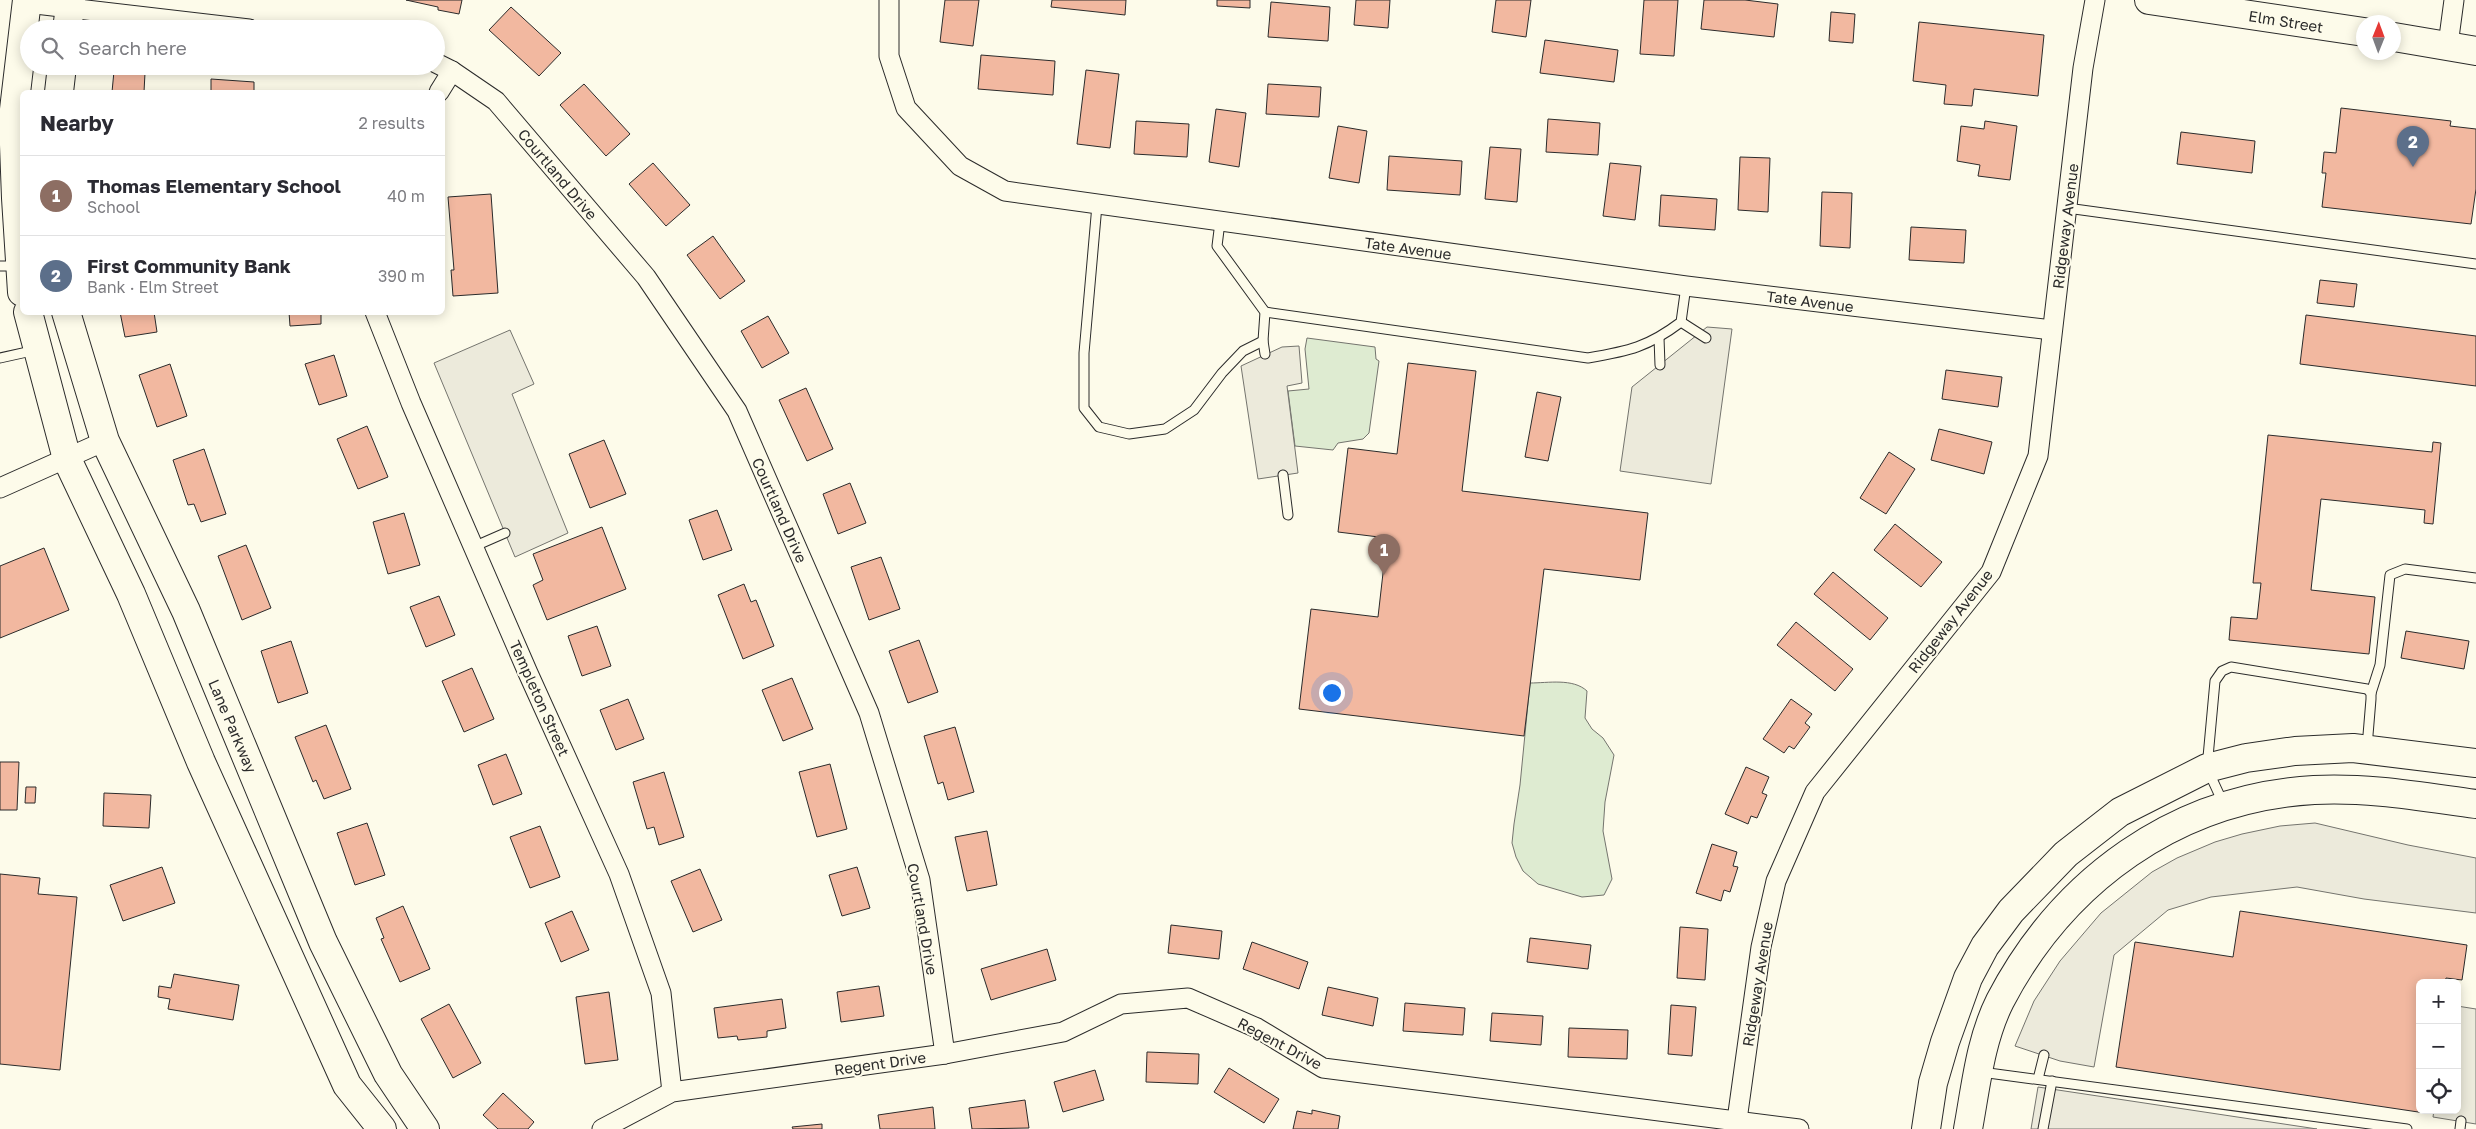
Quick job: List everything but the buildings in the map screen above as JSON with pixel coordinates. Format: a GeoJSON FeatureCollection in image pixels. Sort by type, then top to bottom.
{"type":"FeatureCollection","features":[{"type":"Feature","properties":{"kind":"main road","name":"Elm Street"},"geometry":{"type":"LineString","coordinates":[[2149,0],[2356,31]]}},
{"type":"Feature","properties":{"kind":"main road"},"geometry":{"type":"LineString","coordinates":[[25,20],[27,1]]}},
{"type":"Feature","properties":{"kind":"main road"},"geometry":{"type":"LineString","coordinates":[[2401,38],[2476,51]]}},
{"type":"Feature","properties":{"kind":"main road"},"geometry":{"type":"LineString","coordinates":[[14,274],[13,118],[20,60]]}},
{"type":"Feature","properties":{"kind":"main road"},"geometry":{"type":"LineString","coordinates":[[59,90],[61,75]]}},
{"type":"Feature","properties":{"kind":"main road"},"geometry":{"type":"LineString","coordinates":[[29,315],[67,459],[131,594],[201,762],[347,1085],[382,1129]]}},
{"type":"Feature","properties":{"kind":"main road","name":"Lane Parkway"},"geometry":{"type":"LineString","coordinates":[[67,315],[105,441],[186,611],[323,942],[388,1074],[425,1129]]}},
{"type":"Feature","properties":{"kind":"main road"},"geometry":{"type":"LineString","coordinates":[[1926,1129],[1933,1083],[1968,978],[1985,946],[2011,911],[2066,854],[2120,812],[2208,768],[2246,758],[2295,751],[2353,748],[2476,763]]}},
{"type":"Feature","properties":{"kind":"main road"},"geometry":{"type":"LineString","coordinates":[[1968,1129],[1982,1050],[2000,1002],[2045,930],[2096,876],[2143,841],[2224,805],[2314,790],[2390,792],[2476,804]]}},
{"type":"Feature","properties":{"kind":"street","name":"Tate Avenue"},"geometry":{"type":"LineString","coordinates":[[889,0],[889,56],[906,108],[960,166],[1005,192],[1686,286],[2052,330]]}},
{"type":"Feature","properties":{"kind":"street","name":"Ridgeway Avenue"},"geometry":{"type":"LineString","coordinates":[[1737,1120],[1761,947],[1776,881],[1815,792],[1991,572],[2038,456],[2083,68],[2095,0]]}},
{"type":"Feature","properties":{"kind":"street"},"geometry":{"type":"LineString","coordinates":[[2448,45],[2454,0]]}},
{"type":"Feature","properties":{"kind":"street"},"geometry":{"type":"LineString","coordinates":[[27,1],[69,12],[154,20]]}},
{"type":"Feature","properties":{"kind":"street","name":"Courtland Drive"},"geometry":{"type":"LineString","coordinates":[[445,68],[496,101],[646,278],[737,412],[870,712],[920,880],[945,1054]]}},
{"type":"Feature","properties":{"kind":"street"},"geometry":{"type":"LineString","coordinates":[[439,90],[442,75]]}},
{"type":"Feature","properties":{"kind":"street","name":"Templeton Street"},"geometry":{"type":"LineString","coordinates":[[376,315],[474,547],[622,883],[661,993],[672,1092]]}},
{"type":"Feature","properties":{"kind":"street"},"geometry":{"type":"LineString","coordinates":[[0,488],[105,441]]}},
{"type":"Feature","properties":{"kind":"street","name":"Regent Drive"},"geometry":{"type":"LineString","coordinates":[[602,1129],[672,1092],[945,1054],[1063,1032],[1121,1004],[1188,998],[1257,1028],[1323,1068],[1799,1129]]}},
{"type":"Feature","properties":{"kind":"lane"},"geometry":{"type":"LineString","coordinates":[[1097,205],[1084,353],[1084,408],[1100,427],[1128,434],[1165,428],[1194,410],[1222,373],[1243,351],[1263,341]]}},
{"type":"Feature","properties":{"kind":"lane"},"geometry":{"type":"LineString","coordinates":[[2067,208],[2476,264]]}},
{"type":"Feature","properties":{"kind":"lane"},"geometry":{"type":"LineString","coordinates":[[1220,222],[1217,246],[1265,312],[1263,341],[1265,354]]}},
{"type":"Feature","properties":{"kind":"lane"},"geometry":{"type":"LineString","coordinates":[[1265,312],[1588,358],[1630,350],[1659,338],[1681,322],[1686,286]]}},
{"type":"Feature","properties":{"kind":"lane"},"geometry":{"type":"LineString","coordinates":[[1681,322],[1706,338]]}},
{"type":"Feature","properties":{"kind":"lane"},"geometry":{"type":"LineString","coordinates":[[1659,338],[1660,365]]}},
{"type":"Feature","properties":{"kind":"lane"},"geometry":{"type":"LineString","coordinates":[[0,358],[38,350]]}},
{"type":"Feature","properties":{"kind":"lane"},"geometry":{"type":"LineString","coordinates":[[1283,475],[1288,515]]}},
{"type":"Feature","properties":{"kind":"lane"},"geometry":{"type":"LineString","coordinates":[[474,547],[505,533]]}},
{"type":"Feature","properties":{"kind":"lane"},"geometry":{"type":"LineString","coordinates":[[2367,750],[2371,693],[2380,665],[2390,575],[2404,569],[2476,578]]}},
{"type":"Feature","properties":{"kind":"lane"},"geometry":{"type":"LineString","coordinates":[[2224,805],[2208,768],[2215,682],[2222,671],[2231,667],[2367,689],[2371,693]]}},
{"type":"Feature","properties":{"kind":"lane"},"geometry":{"type":"LineString","coordinates":[[2038,1079],[2044,1055]]}},
{"type":"Feature","properties":{"kind":"lane"},"geometry":{"type":"LineString","coordinates":[[1978,1071],[2408,1129]]}},
{"type":"Feature","properties":{"kind":"lane"},"geometry":{"type":"LineString","coordinates":[[2043,1129],[2052,1081]]}},
{"type":"Feature","properties":{"kind":"green space"},"geometry":{"type":"Polygon","coordinates":[[[1307,338],[1375,347],[1376,359],[1379,361],[1369,433],[1363,439],[1338,443],[1333,450],[1295,446],[1288,391],[1309,389],[1305,349],[1307,338]]]}},
{"type":"Feature","properties":{"kind":"green space"},"geometry":{"type":"Polygon","coordinates":[[[1530,683],[1568,683],[1575,684],[1587,691],[1585,718],[1592,729],[1603,738],[1614,755],[1605,802],[1603,831],[1612,879],[1604,895],[1582,897],[1538,884],[1523,871],[1516,857],[1512,843],[1530,683]]]}},
{"type":"Feature","properties":{"kind":"shaded area"},"geometry":{"type":"Polygon","coordinates":[[[1707,327],[1732,329],[1711,484],[1620,471],[1632,387],[1707,327]]]}},
{"type":"Feature","properties":{"kind":"shaded area"},"geometry":{"type":"Polygon","coordinates":[[[510,330],[534,384],[512,394],[568,533],[515,557],[434,363],[510,330]]]}},
{"type":"Feature","properties":{"kind":"shaded area"},"geometry":{"type":"Polygon","coordinates":[[[1299,346],[1302,383],[1287,386],[1298,473],[1258,479],[1241,366],[1282,347],[1299,346]]]}},
{"type":"Feature","properties":{"kind":"shaded area"},"geometry":{"type":"Polygon","coordinates":[[[2315,823],[2408,845],[2476,858],[2476,913],[2364,899],[2297,887],[2211,897],[2168,910],[2114,955],[2094,1067],[2060,1061],[2015,1046],[2034,1001],[2060,961],[2101,913],[2152,872],[2177,858],[2215,842],[2280,826],[2315,823]]]}},
{"type":"Feature","properties":{"kind":"shaded area"},"geometry":{"type":"Polygon","coordinates":[[[2461,1007],[2476,1009],[2476,1124],[2433,1117],[2433,1114],[2461,1114],[2461,1007]]]}},
{"type":"Feature","properties":{"kind":"shaded area"},"geometry":{"type":"Polygon","coordinates":[[[2038,1087],[2317,1129],[2031,1129],[2038,1087]]]}},
{"type":"Feature","properties":{"kind":"place","name":"First Community Bank"},"geometry":{"type":"Point","coordinates":[2413,167]}},
{"type":"Feature","properties":{"kind":"place","name":"Thomas Elementary School"},"geometry":{"type":"Point","coordinates":[1384,575]}}]}
